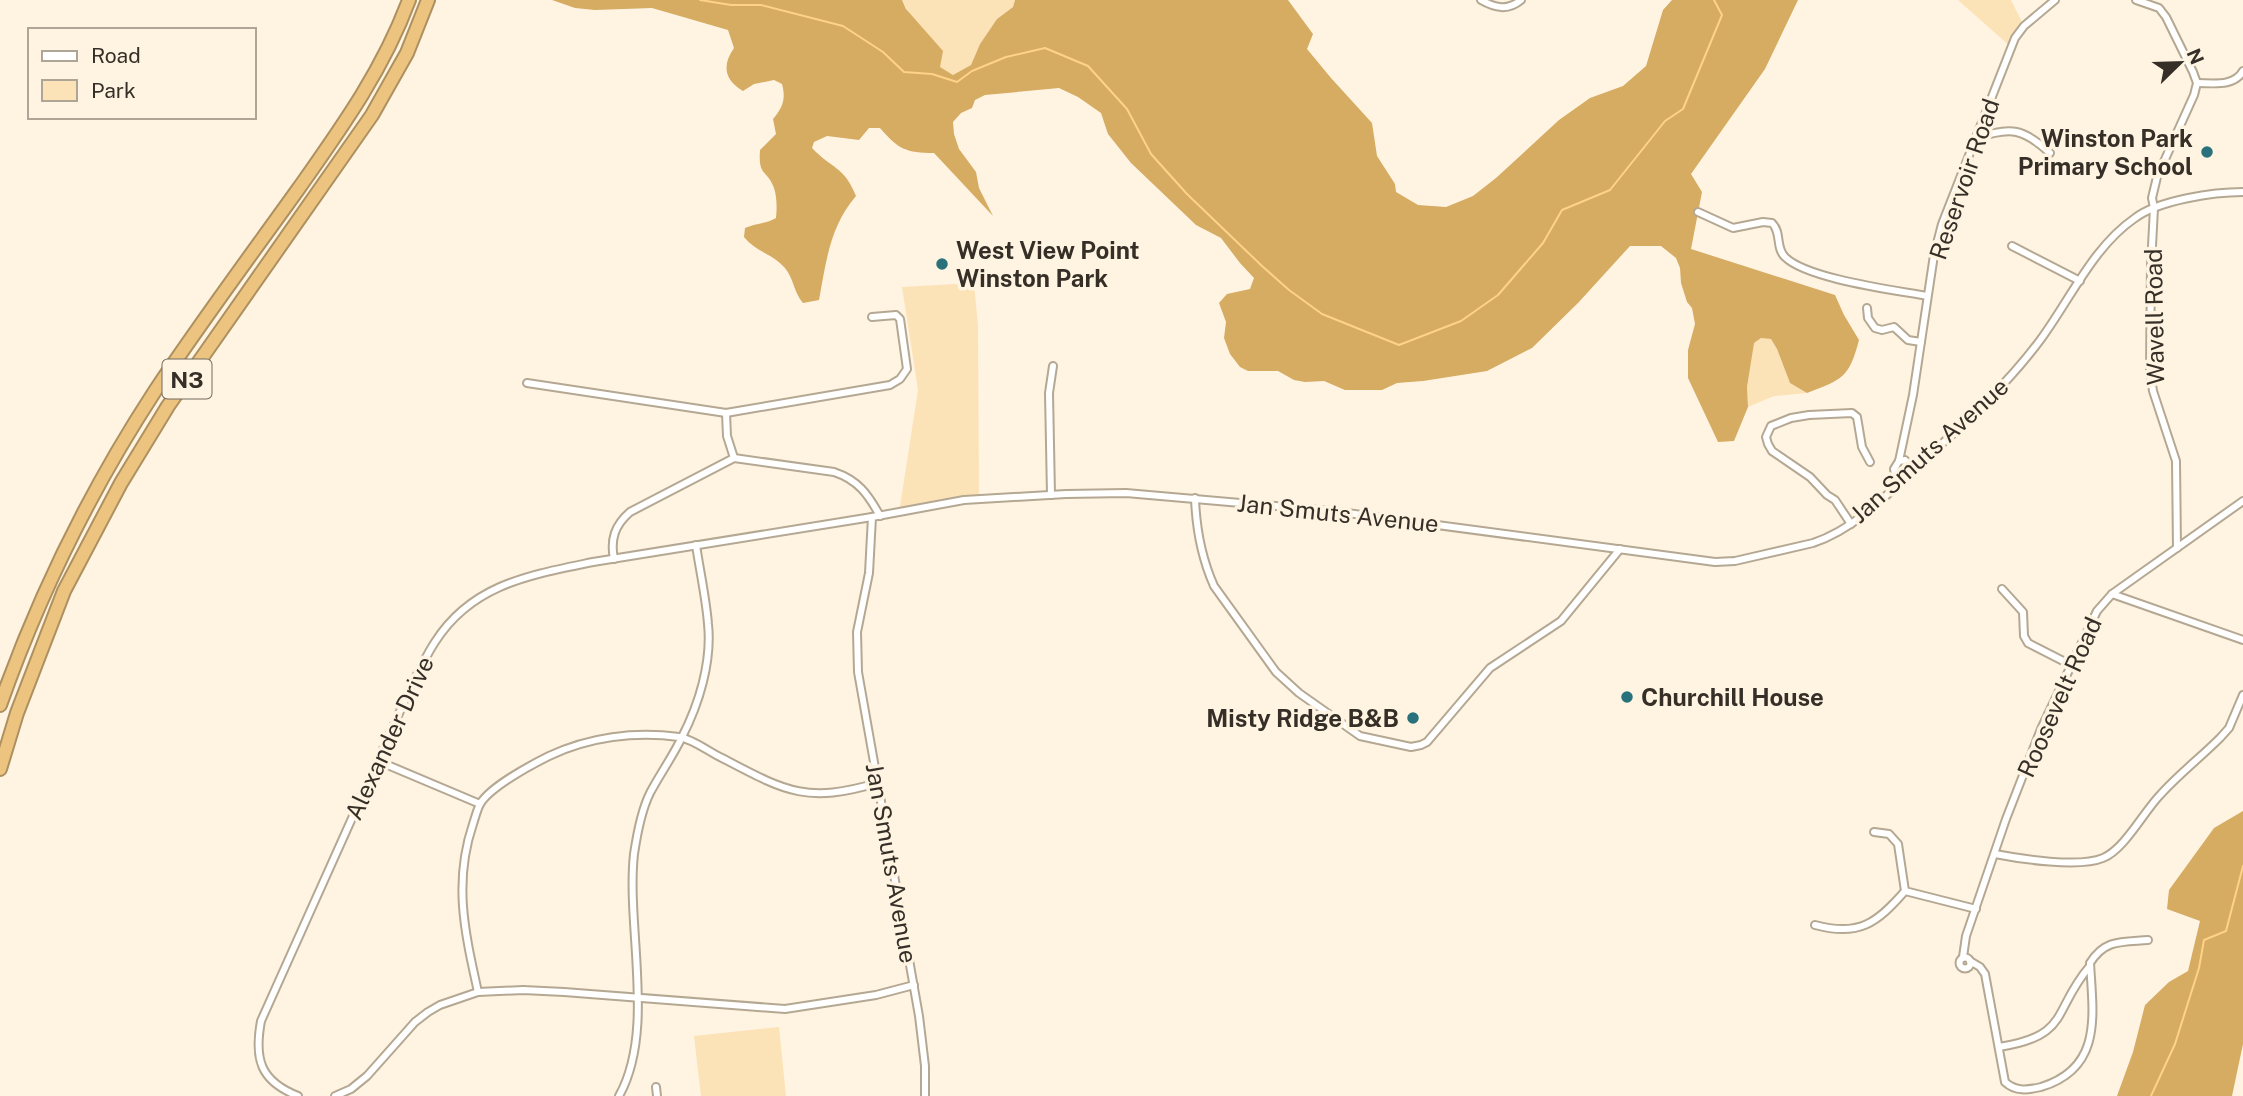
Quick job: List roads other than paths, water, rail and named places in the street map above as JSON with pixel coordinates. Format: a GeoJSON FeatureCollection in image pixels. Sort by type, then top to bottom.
{"type":"FeatureCollection","features":[{"type":"Feature","properties":{"kind":"highway","name":"N3"},"geometry":{"type":"LineString","coordinates":[[0,705],[47,585],[104,474],[155,392],[358,106],[382,61],[409,0]]}},
{"type":"Feature","properties":{"kind":"highway","name":"N3"},"geometry":{"type":"LineString","coordinates":[[0,769],[64,591],[121,483],[168,406],[372,115],[403,62],[428,0]]}},
{"type":"Feature","properties":{"kind":"street"},"geometry":{"type":"LineString","coordinates":[[1481,0],[1506,8],[1521,0]]}},
{"type":"Feature","properties":{"kind":"street","name":"Reservoir Road"},"geometry":{"type":"LineString","coordinates":[[1897,485],[1894,469],[1899,461],[1913,395],[1927,296],[1942,224],[2015,38],[2024,26],[2055,0]]}},
{"type":"Feature","properties":{"kind":"street"},"geometry":{"type":"LineString","coordinates":[[2136,0],[2156,6],[2163,13],[2197,83],[2153,189],[2154,208]]}},
{"type":"Feature","properties":{"kind":"street"},"geometry":{"type":"LineString","coordinates":[[2197,83],[2231,81],[2238,78],[2243,71]]}},
{"type":"Feature","properties":{"kind":"street"},"geometry":{"type":"LineString","coordinates":[[1977,138],[2014,130],[2022,132],[2050,153]]}},
{"type":"Feature","properties":{"kind":"street","name":"Jan Smuts Avenue"},"geometry":{"type":"LineString","coordinates":[[925,1096],[922,1036],[914,985],[860,683],[856,639],[869,573],[872,517],[964,500],[1126,493],[1332,511],[1715,562],[1730,562],[1824,540],[1851,524],[1897,485],[2007,382],[2043,337],[2103,248],[2135,218],[2154,208],[2197,198],[2243,192]]}},
{"type":"Feature","properties":{"kind":"street","name":"Wavell Road"},"geometry":{"type":"LineString","coordinates":[[2154,208],[2150,371],[2153,391],[2175,455],[2177,548]]}},
{"type":"Feature","properties":{"kind":"street"},"geometry":{"type":"LineString","coordinates":[[1698,212],[1733,228],[1763,222],[1772,223],[1778,230],[1778,245],[1783,256],[1824,275],[1927,296]]}},
{"type":"Feature","properties":{"kind":"street"},"geometry":{"type":"LineString","coordinates":[[2012,246],[2080,281]]}},
{"type":"Feature","properties":{"kind":"street"},"geometry":{"type":"LineString","coordinates":[[1867,308],[1868,318],[1875,328],[1882,330],[1894,327],[1908,340],[1921,342]]}},
{"type":"Feature","properties":{"kind":"street"},"geometry":{"type":"LineString","coordinates":[[527,383],[726,413],[890,385],[900,379],[907,369],[900,319],[896,315],[872,317]]}},
{"type":"Feature","properties":{"kind":"street"},"geometry":{"type":"LineString","coordinates":[[1051,495],[1049,393],[1053,366]]}},
{"type":"Feature","properties":{"kind":"street"},"geometry":{"type":"LineString","coordinates":[[726,413],[728,441],[734,458]]}},
{"type":"Feature","properties":{"kind":"street"},"geometry":{"type":"LineString","coordinates":[[1851,524],[1836,501],[1810,477],[1771,450],[1766,440],[1768,430],[1774,424],[1803,415],[1852,413],[1857,417],[1860,440],[1870,461]]}},
{"type":"Feature","properties":{"kind":"street"},"geometry":{"type":"LineString","coordinates":[[614,559],[613,535],[630,512],[734,458],[844,475],[863,489],[880,516]]}},
{"type":"Feature","properties":{"kind":"street"},"geometry":{"type":"LineString","coordinates":[[1899,461],[1905,460],[1914,470]]}},
{"type":"Feature","properties":{"kind":"street"},"geometry":{"type":"LineString","coordinates":[[1195,498],[1197,527],[1211,581],[1282,679],[1354,733],[1411,747],[1427,742],[1490,668],[1561,621],[1620,548]]}},
{"type":"Feature","properties":{"kind":"street","name":"Roosevelt Road"},"geometry":{"type":"LineString","coordinates":[[1999,1047],[1985,974],[1980,967],[1967,959],[1966,936],[2041,729],[2094,615],[2112,594],[2243,501]]}},
{"type":"Feature","properties":{"kind":"street","name":"Alexander Drive"},"geometry":{"type":"LineString","coordinates":[[298,1096],[275,1084],[265,1071],[257,1050],[261,1021],[414,680],[436,640],[470,604],[483,594],[547,571],[872,517]]}},
{"type":"Feature","properties":{"kind":"street"},"geometry":{"type":"LineString","coordinates":[[619,1096],[627,1082],[634,1056],[637,999],[633,870],[638,830],[649,795],[682,738],[694,711],[701,690],[709,645],[696,545]]}},
{"type":"Feature","properties":{"kind":"street"},"geometry":{"type":"LineString","coordinates":[[2131,600],[2129,593],[2133,579]]}},
{"type":"Feature","properties":{"kind":"street"},"geometry":{"type":"LineString","coordinates":[[2002,589],[2023,612],[2024,636],[2028,643],[2071,665]]}},
{"type":"Feature","properties":{"kind":"street"},"geometry":{"type":"LineString","coordinates":[[2112,594],[2243,640]]}},
{"type":"Feature","properties":{"kind":"street"},"geometry":{"type":"LineString","coordinates":[[1995,854],[2020,859],[2079,862],[2103,858],[2120,844],[2162,792],[2220,738],[2243,695]]}},
{"type":"Feature","properties":{"kind":"street"},"geometry":{"type":"LineString","coordinates":[[478,992],[462,894],[465,847],[480,804],[525,768],[572,747],[631,735],[682,738],[774,785],[796,792],[837,793],[877,783]]}},
{"type":"Feature","properties":{"kind":"street"},"geometry":{"type":"LineString","coordinates":[[378,761],[480,804]]}},
{"type":"Feature","properties":{"kind":"street"},"geometry":{"type":"LineString","coordinates":[[1874,832],[1889,834],[1898,844],[1905,891]]}},
{"type":"Feature","properties":{"kind":"street"},"geometry":{"type":"LineString","coordinates":[[1905,891],[1976,909]]}},
{"type":"Feature","properties":{"kind":"street"},"geometry":{"type":"LineString","coordinates":[[1815,925],[1831,929],[1863,928],[1905,891]]}},
{"type":"Feature","properties":{"kind":"street"},"geometry":{"type":"LineString","coordinates":[[2090,966],[2093,990],[2090,1040],[2083,1057],[2072,1071],[2046,1085],[2026,1090],[2016,1089],[2005,1082],[1999,1047],[2032,1040],[2051,1028],[2079,979],[2105,946],[2148,940]]}},
{"type":"Feature","properties":{"kind":"street"},"geometry":{"type":"LineString","coordinates":[[335,1096],[351,1089],[367,1076],[415,1022],[428,1012],[478,992],[537,991],[785,1009],[876,995],[914,985]]}},
{"type":"Feature","properties":{"kind":"street"},"geometry":{"type":"LineString","coordinates":[[656,1087],[657,1096]]}},
{"type":"Feature","properties":{"kind":"waterway"},"geometry":{"type":"LineString","coordinates":[[700,0],[731,5],[761,5],[843,26],[883,52],[904,72],[932,74],[957,82],[972,71],[1006,57],[1045,48],[1088,66],[1127,109],[1151,154],[1187,194],[1262,266],[1322,314],[1399,345],[1461,321],[1498,295],[1543,243],[1562,210],[1610,190],[1665,121],[1683,109],[1722,15],[1714,0]]}},
{"type":"Feature","properties":{"kind":"waterway"},"geometry":{"type":"LineString","coordinates":[[2151,1096],[2175,1044],[2199,968],[2204,940],[2226,931],[2243,866]]}},
{"type":"Feature","properties":{"kind":"place","name":"Winston Park Primary School"},"geometry":{"type":"Point","coordinates":[2207,152]}},
{"type":"Feature","properties":{"kind":"place","name":"West View Point Winston Park"},"geometry":{"type":"Point","coordinates":[942,264]}},
{"type":"Feature","properties":{"kind":"place","name":"Churchill House"},"geometry":{"type":"Point","coordinates":[1627,697]}},
{"type":"Feature","properties":{"kind":"place","name":"Misty Ridge B&B"},"geometry":{"type":"Point","coordinates":[1413,718]}}]}
